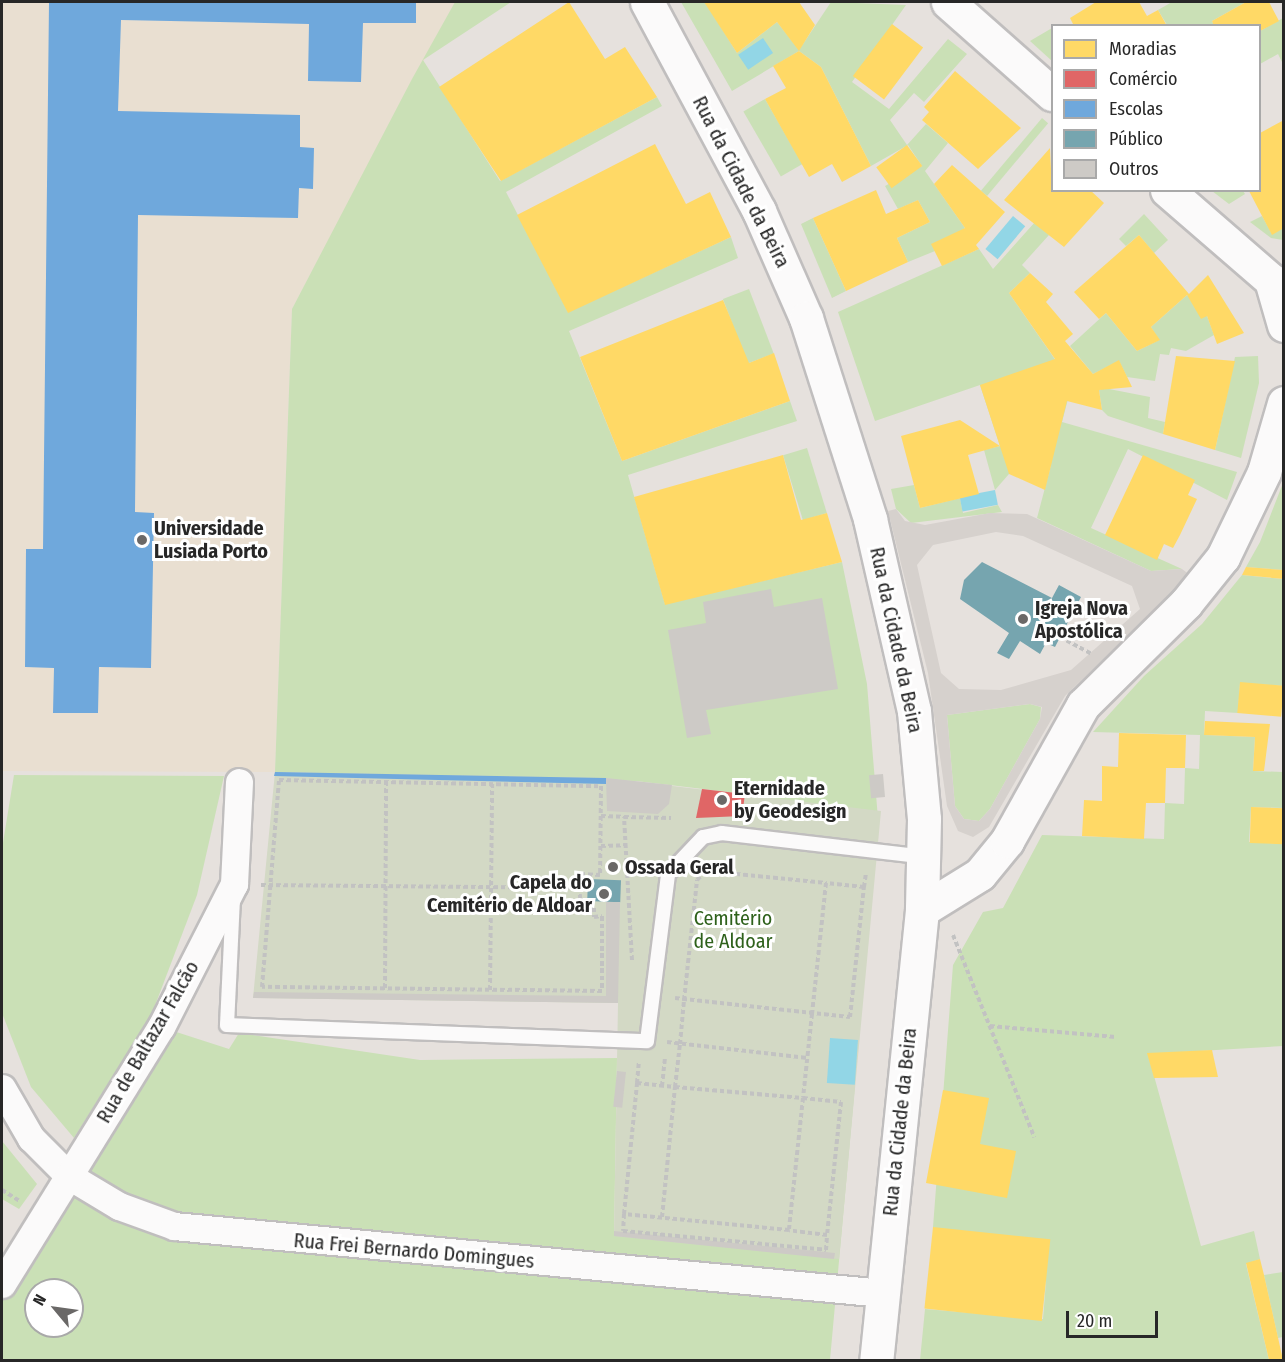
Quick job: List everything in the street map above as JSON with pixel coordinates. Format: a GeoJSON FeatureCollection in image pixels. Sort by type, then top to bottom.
{"type":"FeatureCollection","features":[{"type":"Feature","properties":{"kind":"street","name":"Rua da Cidade da Beira"},"geometry":{"type":"LineString","coordinates":[[647,2],[759,211],[806,318],[848,442],[914,711],[931,907],[876,1360]]}},
{"type":"Feature","properties":{"kind":"street"},"geometry":{"type":"LineString","coordinates":[[948,2],[1051,92]]}},
{"type":"Feature","properties":{"kind":"street"},"geometry":{"type":"LineString","coordinates":[[1169,192],[1279,282],[1284,325]]}},
{"type":"Feature","properties":{"kind":"street"},"geometry":{"type":"LineString","coordinates":[[931,907],[980,874],[1007,841],[1083,705],[1186,603],[1223,557],[1264,472],[1284,403]]}},
{"type":"Feature","properties":{"kind":"street","name":"Rua de Baltazar Falcão"},"geometry":{"type":"LineString","coordinates":[[2,1284],[161,1027],[234,884],[239,782]]}},
{"type":"Feature","properties":{"kind":"street","name":"Rua Frei Bernardo Domingues"},"geometry":{"type":"LineString","coordinates":[[2,1088],[31,1138],[69,1176],[118,1206],[193,1229],[883,1293]]}},
{"type":"Feature","properties":{"kind":"lane"},"geometry":{"type":"LineString","coordinates":[[234,884],[227,1025],[647,1041],[668,874],[703,837],[722,833],[925,857]]}},
{"type":"Feature","properties":{"kind":"path"},"geometry":{"type":"LineString","coordinates":[[1060,637],[1092,654]]}},
{"type":"Feature","properties":{"kind":"path"},"geometry":{"type":"LineString","coordinates":[[279,780],[386,782],[601,786],[600,874],[580,874],[579,887],[580,907],[594,908],[594,916],[602,916],[602,991],[262,987],[268,885],[279,780]]}},
{"type":"Feature","properties":{"kind":"path"},"geometry":{"type":"LineString","coordinates":[[385,988],[386,782]]}},
{"type":"Feature","properties":{"kind":"path"},"geometry":{"type":"LineString","coordinates":[[490,990],[492,784]]}},
{"type":"Feature","properties":{"kind":"path"},"geometry":{"type":"LineString","coordinates":[[601,816],[671,818]]}},
{"type":"Feature","properties":{"kind":"path"},"geometry":{"type":"LineString","coordinates":[[624,817],[633,972]]}},
{"type":"Feature","properties":{"kind":"path"},"geometry":{"type":"LineString","coordinates":[[601,846],[626,845]]}},
{"type":"Feature","properties":{"kind":"path"},"geometry":{"type":"LineString","coordinates":[[662,1217],[684,1000],[698,880],[706,871],[864,887],[850,1017],[812,1014],[684,1000],[672,998]]}},
{"type":"Feature","properties":{"kind":"path"},"geometry":{"type":"LineString","coordinates":[[789,1230],[826,883]]}},
{"type":"Feature","properties":{"kind":"path"},"geometry":{"type":"LineString","coordinates":[[268,885],[587,888]]}},
{"type":"Feature","properties":{"kind":"path"},"geometry":{"type":"LineString","coordinates":[[931,907],[990,1026],[1034,1137]]}},
{"type":"Feature","properties":{"kind":"path"},"geometry":{"type":"LineString","coordinates":[[670,1009],[673,986]]}},
{"type":"Feature","properties":{"kind":"path"},"geometry":{"type":"LineString","coordinates":[[990,1026],[1116,1037]]}},
{"type":"Feature","properties":{"kind":"path"},"geometry":{"type":"LineString","coordinates":[[662,1086],[668,1031]]}},
{"type":"Feature","properties":{"kind":"path"},"geometry":{"type":"LineString","coordinates":[[667,1042],[807,1058]]}},
{"type":"Feature","properties":{"kind":"path"},"geometry":{"type":"LineString","coordinates":[[637,1083],[662,1086],[841,1102],[826,1250],[623,1231],[637,1083]]}},
{"type":"Feature","properties":{"kind":"path"},"geometry":{"type":"LineString","coordinates":[[624,1214],[828,1235]]}},
{"type":"Feature","properties":{"kind":"shaded area","name":"Universidade Lusiada Porto"},"geometry":{"type":"Polygon","coordinates":[[[2,2],[455,2],[292,309],[275,772],[2,771],[2,2]]]}},
{"type":"Feature","properties":{"kind":"shaded area"},"geometry":{"type":"Polygon","coordinates":[[[896,509],[905,521],[925,525],[990,513],[1027,514],[1151,571],[1182,569],[1190,575],[1065,696],[989,827],[973,837],[958,831],[947,806],[928,673],[888,511],[896,509]],[[996,532],[933,545],[917,565],[941,673],[959,689],[1001,690],[1071,670],[1140,609],[1132,586],[1023,536],[996,532]],[[1030,704],[947,715],[955,806],[964,819],[979,821],[990,809],[1040,719],[1042,707],[1030,704]]]}},
{"type":"Feature","properties":{"kind":"green space"},"geometry":{"type":"Polygon","coordinates":[[[455,2],[511,2],[423,60],[500,181],[657,97],[662,106],[506,192],[568,312],[731,237],[738,258],[569,331],[622,461],[790,401],[797,421],[628,475],[665,604],[842,562],[867,684],[879,831],[745,794],[636,781],[275,772],[292,309],[412,79],[455,2]]]}},
{"type":"Feature","properties":{"kind":"green space"},"geometry":{"type":"Polygon","coordinates":[[[681,2],[705,2],[737,53],[777,22],[799,50],[831,2],[906,5],[852,82],[889,109],[948,39],[967,54],[924,102],[914,93],[890,120],[907,145],[926,124],[948,143],[925,171],[965,228],[935,251],[908,262],[897,238],[930,222],[918,200],[898,209],[885,186],[922,166],[908,145],[871,166],[821,67],[799,51],[732,91],[681,2]]]}},
{"type":"Feature","properties":{"kind":"green space"},"geometry":{"type":"Polygon","coordinates":[[[1172,2],[1246,2],[1212,21],[1214,24],[1166,24],[1158,10],[1172,2]]]}},
{"type":"Feature","properties":{"kind":"green space"},"geometry":{"type":"Polygon","coordinates":[[[1283,18],[1283,64],[1278,54],[1261,63],[1261,30],[1283,18]]]}},
{"type":"Feature","properties":{"kind":"green space"},"geometry":{"type":"Polygon","coordinates":[[[1051,29],[1051,60],[1030,41],[1051,29]]]}},
{"type":"Feature","properties":{"kind":"green space"},"geometry":{"type":"Polygon","coordinates":[[[765,99],[802,164],[781,176],[743,112],[765,99]]]}},
{"type":"Feature","properties":{"kind":"green space"},"geometry":{"type":"Polygon","coordinates":[[[1042,118],[1048,123],[987,196],[981,191],[1042,118]]]}},
{"type":"Feature","properties":{"kind":"green space"},"geometry":{"type":"Polygon","coordinates":[[[1213,192],[1244,192],[1245,194],[1229,204],[1213,192]]]}},
{"type":"Feature","properties":{"kind":"green space"},"geometry":{"type":"Polygon","coordinates":[[[1144,214],[1168,240],[1154,253],[1139,235],[1126,246],[1119,239],[1144,214]]]}},
{"type":"Feature","properties":{"kind":"green space"},"geometry":{"type":"Polygon","coordinates":[[[1262,216],[1272,234],[1283,228],[1283,240],[1271,238],[1250,222],[1262,216]]]}},
{"type":"Feature","properties":{"kind":"green space"},"geometry":{"type":"Polygon","coordinates":[[[813,218],[846,291],[832,298],[801,224],[813,218]]]}},
{"type":"Feature","properties":{"kind":"green space"},"geometry":{"type":"Polygon","coordinates":[[[1035,222],[1049,235],[1022,265],[1030,273],[1009,293],[1072,384],[1062,422],[1237,472],[1227,500],[1128,449],[1091,528],[1182,569],[1151,571],[1037,518],[1051,465],[1009,474],[995,490],[984,450],[1000,446],[980,385],[875,421],[838,312],[979,249],[993,269],[1035,222]]]}},
{"type":"Feature","properties":{"kind":"green space"},"geometry":{"type":"Polygon","coordinates":[[[749,289],[774,353],[748,363],[723,299],[749,289]]]}},
{"type":"Feature","properties":{"kind":"green space"},"geometry":{"type":"Polygon","coordinates":[[[1187,295],[1207,316],[1214,335],[1186,351],[1171,348],[1169,355],[1160,354],[1155,381],[1127,377],[1119,361],[1093,374],[1070,346],[1106,313],[1137,351],[1159,340],[1151,327],[1187,295]]]}},
{"type":"Feature","properties":{"kind":"green space"},"geometry":{"type":"Polygon","coordinates":[[[1258,356],[1259,383],[1241,458],[1215,450],[1235,357],[1258,356]]]}},
{"type":"Feature","properties":{"kind":"green space"},"geometry":{"type":"Polygon","coordinates":[[[1104,388],[1150,397],[1148,418],[1165,422],[1163,434],[1108,416],[1102,410],[1099,390],[1104,388]]]}},
{"type":"Feature","properties":{"kind":"green space"},"geometry":{"type":"Polygon","coordinates":[[[807,448],[827,513],[803,520],[783,455],[807,448]]]}},
{"type":"Feature","properties":{"kind":"green space"},"geometry":{"type":"Polygon","coordinates":[[[1283,483],[1283,570],[1246,567],[1260,542],[1283,483]]]}},
{"type":"Feature","properties":{"kind":"green space"},"geometry":{"type":"Polygon","coordinates":[[[914,485],[920,508],[960,498],[963,513],[998,505],[1002,512],[911,523],[896,509],[891,489],[914,485]]]}},
{"type":"Feature","properties":{"kind":"green space"},"geometry":{"type":"Polygon","coordinates":[[[1242,575],[1283,579],[1283,686],[1240,683],[1238,713],[1205,711],[1204,735],[1255,737],[1253,771],[1283,772],[1283,808],[1251,807],[1249,842],[1283,844],[1283,1046],[1148,1054],[1201,1246],[1254,1231],[1260,1259],[1246,1264],[1269,1360],[920,1360],[925,1309],[1043,1319],[1046,1281],[933,1227],[953,965],[983,912],[1003,908],[1042,835],[1164,839],[1165,803],[1184,804],[1185,768],[1199,769],[1200,735],[1093,732],[1144,676],[1202,624],[1242,575]]]}},
{"type":"Feature","properties":{"kind":"green space"},"geometry":{"type":"Polygon","coordinates":[[[1030,704],[1041,707],[1040,719],[990,809],[979,821],[964,819],[955,806],[947,715],[1030,704]]]}},
{"type":"Feature","properties":{"kind":"green space","name":"Cemitério de Aldoar"},"geometry":{"type":"Polygon","coordinates":[[[275,772],[606,778],[881,811],[839,1259],[614,1236],[618,1003],[253,998],[275,772]]]}},
{"type":"Feature","properties":{"kind":"green space"},"geometry":{"type":"Polygon","coordinates":[[[14,775],[224,776],[197,895],[151,1016],[74,1138],[31,1087],[2,1013],[2,849],[14,775]]]}},
{"type":"Feature","properties":{"kind":"green space"},"geometry":{"type":"Polygon","coordinates":[[[167,1029],[229,1049],[239,1033],[420,1060],[617,1058],[614,1236],[855,1085],[830,1360],[2,1360],[2,1300],[167,1029]]]}},
{"type":"Feature","properties":{"kind":"green space"},"geometry":{"type":"Polygon","coordinates":[[[2,1141],[37,1184],[19,1209],[2,1199],[2,1141]]]}},
{"type":"Feature","properties":{"kind":"green space"},"geometry":{"type":"Polygon","coordinates":[[[1283,1272],[1283,1337],[1278,1338],[1264,1275],[1283,1272]]]}},
{"type":"Feature","properties":{"kind":"water"},"geometry":{"type":"Polygon","coordinates":[[[763,38],[773,53],[748,70],[738,55],[763,38]]]}},
{"type":"Feature","properties":{"kind":"water"},"geometry":{"type":"Polygon","coordinates":[[[1013,216],[1025,226],[998,259],[985,249],[1013,216]]]}},
{"type":"Feature","properties":{"kind":"water"},"geometry":{"type":"Polygon","coordinates":[[[995,490],[998,505],[963,512],[960,497],[995,490]]]}},
{"type":"Feature","properties":{"kind":"water"},"geometry":{"type":"Polygon","coordinates":[[[830,1038],[858,1040],[855,1085],[827,1083],[830,1038]]]}},
{"type":"Feature","properties":{"kind":"building: Moradias"},"geometry":{"type":"Polygon","coordinates":[[[569,2],[605,59],[625,47],[657,97],[501,181],[439,87],[569,2]]]}},
{"type":"Feature","properties":{"kind":"building: Moradias"},"geometry":{"type":"Polygon","coordinates":[[[704,2],[799,2],[815,25],[799,51],[777,22],[737,53],[704,2]]]}},
{"type":"Feature","properties":{"kind":"building: Moradias"},"geometry":{"type":"Polygon","coordinates":[[[1096,2],[1139,2],[1147,16],[1158,10],[1166,24],[1073,24],[1070,18],[1096,2]]]}},
{"type":"Feature","properties":{"kind":"building: Moradias"},"geometry":{"type":"Polygon","coordinates":[[[1246,2],[1269,2],[1279,21],[1261,30],[1261,24],[1213,24],[1212,21],[1246,2]]]}},
{"type":"Feature","properties":{"kind":"building: Moradias"},"geometry":{"type":"Polygon","coordinates":[[[892,24],[923,47],[884,99],[853,76],[892,24]]]}},
{"type":"Feature","properties":{"kind":"building: Moradias"},"geometry":{"type":"Polygon","coordinates":[[[799,51],[821,67],[871,166],[842,182],[832,164],[809,177],[765,99],[786,88],[773,66],[799,51]]]}},
{"type":"Feature","properties":{"kind":"building: Moradias"},"geometry":{"type":"Polygon","coordinates":[[[955,71],[1021,128],[978,169],[922,120],[929,112],[924,107],[955,71]]]}},
{"type":"Feature","properties":{"kind":"building: Moradias"},"geometry":{"type":"Polygon","coordinates":[[[1284,120],[1284,228],[1272,235],[1250,192],[1261,192],[1261,132],[1284,120]]]}},
{"type":"Feature","properties":{"kind":"building: Moradias"},"geometry":{"type":"Polygon","coordinates":[[[655,144],[686,204],[710,192],[731,237],[568,313],[517,215],[655,144]]]}},
{"type":"Feature","properties":{"kind":"building: Moradias"},"geometry":{"type":"Polygon","coordinates":[[[907,145],[922,166],[892,188],[876,167],[907,145]]]}},
{"type":"Feature","properties":{"kind":"building: Moradias"},"geometry":{"type":"Polygon","coordinates":[[[1050,148],[1051,192],[1092,192],[1104,203],[1064,247],[1004,200],[1050,148]]]}},
{"type":"Feature","properties":{"kind":"building: Moradias"},"geometry":{"type":"Polygon","coordinates":[[[952,165],[1005,212],[976,245],[979,249],[942,266],[931,244],[965,228],[934,184],[952,165]]]}},
{"type":"Feature","properties":{"kind":"building: Moradias"},"geometry":{"type":"Polygon","coordinates":[[[876,190],[886,214],[918,200],[930,222],[897,238],[908,262],[846,291],[813,218],[876,190]]]}},
{"type":"Feature","properties":{"kind":"building: Moradias"},"geometry":{"type":"Polygon","coordinates":[[[1139,235],[1189,294],[1208,275],[1244,333],[1217,344],[1207,316],[1201,319],[1187,295],[1151,327],[1160,340],[1137,351],[1106,313],[1099,319],[1074,292],[1139,235]]]}},
{"type":"Feature","properties":{"kind":"building: Moradias"},"geometry":{"type":"Polygon","coordinates":[[[1030,273],[1053,294],[1046,302],[1073,334],[1065,341],[1093,374],[1119,360],[1132,387],[1099,390],[1102,410],[1067,401],[1045,490],[1009,474],[980,385],[1055,359],[1009,293],[1030,273]]]}},
{"type":"Feature","properties":{"kind":"building: Moradias"},"geometry":{"type":"Polygon","coordinates":[[[723,300],[749,363],[774,353],[790,401],[622,461],[580,357],[723,300]]]}},
{"type":"Feature","properties":{"kind":"building: Moradias"},"geometry":{"type":"Polygon","coordinates":[[[1176,356],[1235,361],[1215,450],[1163,434],[1176,356]]]}},
{"type":"Feature","properties":{"kind":"building: Moradias"},"geometry":{"type":"Polygon","coordinates":[[[960,420],[1000,446],[968,455],[979,494],[920,508],[901,436],[960,420]]]}},
{"type":"Feature","properties":{"kind":"building: Moradias"},"geometry":{"type":"Polygon","coordinates":[[[783,455],[801,520],[827,513],[842,562],[665,605],[634,497],[783,455]]]}},
{"type":"Feature","properties":{"kind":"building: Moradias"},"geometry":{"type":"Polygon","coordinates":[[[1143,455],[1195,480],[1188,495],[1197,499],[1180,535],[1173,548],[1164,544],[1157,560],[1105,535],[1143,455]]]}},
{"type":"Feature","properties":{"kind":"building: Moradias"},"geometry":{"type":"Polygon","coordinates":[[[1246,567],[1284,570],[1284,579],[1242,575],[1246,567]]]}},
{"type":"Feature","properties":{"kind":"building: Moradias"},"geometry":{"type":"Polygon","coordinates":[[[1240,682],[1284,686],[1281,717],[1237,713],[1240,682]]]}},
{"type":"Feature","properties":{"kind":"building: Moradias"},"geometry":{"type":"Polygon","coordinates":[[[1205,721],[1270,724],[1264,771],[1253,771],[1255,737],[1204,735],[1205,721]]]}},
{"type":"Feature","properties":{"kind":"building: Moradias"},"geometry":{"type":"Polygon","coordinates":[[[1119,733],[1186,735],[1185,768],[1166,768],[1165,803],[1146,803],[1144,839],[1082,836],[1084,800],[1102,801],[1102,766],[1118,767],[1119,733]]]}},
{"type":"Feature","properties":{"kind":"building: Moradias"},"geometry":{"type":"Polygon","coordinates":[[[1251,807],[1284,808],[1283,844],[1250,843],[1251,807]]]}},
{"type":"Feature","properties":{"kind":"building: Moradias"},"geometry":{"type":"Polygon","coordinates":[[[1212,1050],[1218,1077],[1154,1078],[1147,1053],[1212,1050]]]}},
{"type":"Feature","properties":{"kind":"building: Moradias"},"geometry":{"type":"Polygon","coordinates":[[[943,1090],[989,1098],[980,1144],[1016,1151],[1007,1198],[926,1183],[943,1090]]]}},
{"type":"Feature","properties":{"kind":"building: Moradias"},"geometry":{"type":"Polygon","coordinates":[[[933,1227],[1050,1239],[1042,1321],[924,1309],[933,1227]]]}},
{"type":"Feature","properties":{"kind":"building: Moradias"},"geometry":{"type":"Polygon","coordinates":[[[1260,1259],[1283,1360],[1269,1360],[1246,1263],[1260,1259]]]}},
{"type":"Feature","properties":{"kind":"building: Comércio","name":"Eternidade by Geodesign"},"geometry":{"type":"Polygon","coordinates":[[[702,789],[745,794],[742,816],[696,818],[702,789]]]}},
{"type":"Feature","properties":{"kind":"building: Escolas"},"geometry":{"type":"Polygon","coordinates":[[[49,2],[416,2],[416,23],[363,23],[361,82],[308,81],[309,24],[121,20],[118,111],[300,115],[300,147],[314,148],[313,189],[299,188],[298,218],[138,215],[135,512],[154,513],[151,668],[99,667],[98,713],[53,713],[54,668],[25,667],[26,549],[43,549],[49,2]]]}},
{"type":"Feature","properties":{"kind":"building: Escolas"},"geometry":{"type":"Polygon","coordinates":[[[275,772],[606,778],[606,784],[274,776],[275,772]]]}},
{"type":"Feature","properties":{"kind":"building: Público","name":"Igreja Nova Apostólica"},"geometry":{"type":"Polygon","coordinates":[[[982,562],[1052,598],[1059,585],[1081,597],[1055,647],[1046,643],[1040,654],[1020,641],[1009,659],[997,653],[1009,633],[960,599],[964,580],[982,562]]]}},
{"type":"Feature","properties":{"kind":"building: Público","name":"Capela do Cemitério de Aldoar"},"geometry":{"type":"Polygon","coordinates":[[[588,879],[621,880],[620,902],[587,901],[588,879]]]}},
{"type":"Feature","properties":{"kind":"building: Outros"},"geometry":{"type":"Polygon","coordinates":[[[771,589],[774,607],[822,598],[838,689],[706,710],[711,734],[687,738],[668,630],[706,623],[703,602],[771,589]]]}},
{"type":"Feature","properties":{"kind":"building: Outros"},"geometry":{"type":"Polygon","coordinates":[[[883,774],[885,797],[871,798],[869,775],[883,774]]]}},
{"type":"Feature","properties":{"kind":"building: Outros"},"geometry":{"type":"Polygon","coordinates":[[[606,778],[672,785],[669,804],[658,814],[607,811],[606,778]]]}},
{"type":"Feature","properties":{"kind":"building: Outros"},"geometry":{"type":"Polygon","coordinates":[[[606,902],[620,902],[618,1003],[253,998],[254,992],[606,996],[606,902]]]}},
{"type":"Feature","properties":{"kind":"building: Outros"},"geometry":{"type":"Polygon","coordinates":[[[617,1071],[626,1072],[622,1108],[613,1107],[617,1071]]]}},
{"type":"Feature","properties":{"kind":"building: Outros"},"geometry":{"type":"Polygon","coordinates":[[[614,1231],[835,1253],[834,1259],[614,1236],[614,1231]]]}},
{"type":"Feature","properties":{"kind":"place","name":"Universidade Lusiada Porto"},"geometry":{"type":"Point","coordinates":[142,540]}},
{"type":"Feature","properties":{"kind":"place","name":"Igreja Nova Apostólica"},"geometry":{"type":"Point","coordinates":[1023,619]}},
{"type":"Feature","properties":{"kind":"place","name":"Eternidade by Geodesign"},"geometry":{"type":"Point","coordinates":[722,800]}},
{"type":"Feature","properties":{"kind":"place","name":"Ossada Geral"},"geometry":{"type":"Point","coordinates":[613,867]}},
{"type":"Feature","properties":{"kind":"place","name":"Capela do Cemitério de Aldoar"},"geometry":{"type":"Point","coordinates":[604,894]}}]}
